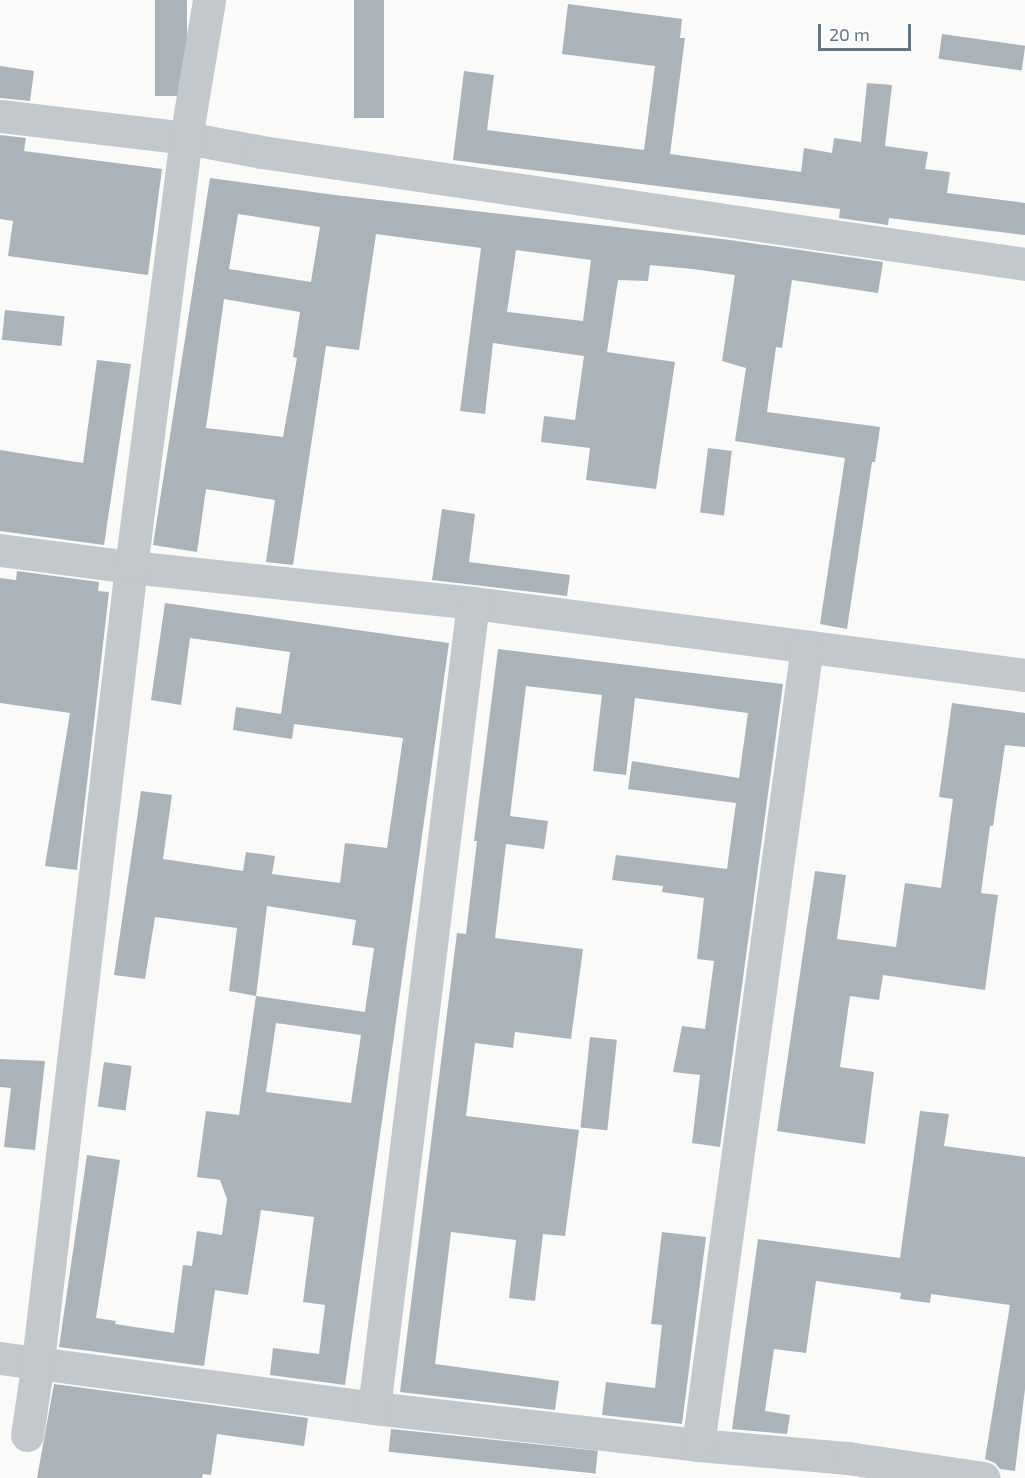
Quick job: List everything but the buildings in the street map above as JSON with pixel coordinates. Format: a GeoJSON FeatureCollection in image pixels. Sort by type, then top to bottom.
{"type":"FeatureCollection","features":[{"type":"Feature","properties":{"kind":"street"},"geometry":{"type":"LineString","coordinates":[[27,1435],[38,1361],[131,567],[186,138],[209,0]]}},
{"type":"Feature","properties":{"kind":"street"},"geometry":{"type":"LineString","coordinates":[[0,116],[186,138],[1025,264]]}},
{"type":"Feature","properties":{"kind":"street"},"geometry":{"type":"LineString","coordinates":[[0,550],[131,567],[473,603],[1025,675]]}},
{"type":"Feature","properties":{"kind":"street"},"geometry":{"type":"LineString","coordinates":[[374,1408],[473,603]]}},
{"type":"Feature","properties":{"kind":"street"},"geometry":{"type":"LineString","coordinates":[[698,1445],[807,646]]}},
{"type":"Feature","properties":{"kind":"street"},"geometry":{"type":"LineString","coordinates":[[0,1358],[38,1361],[374,1408],[698,1445],[847,1468],[984,1478]]}}]}
